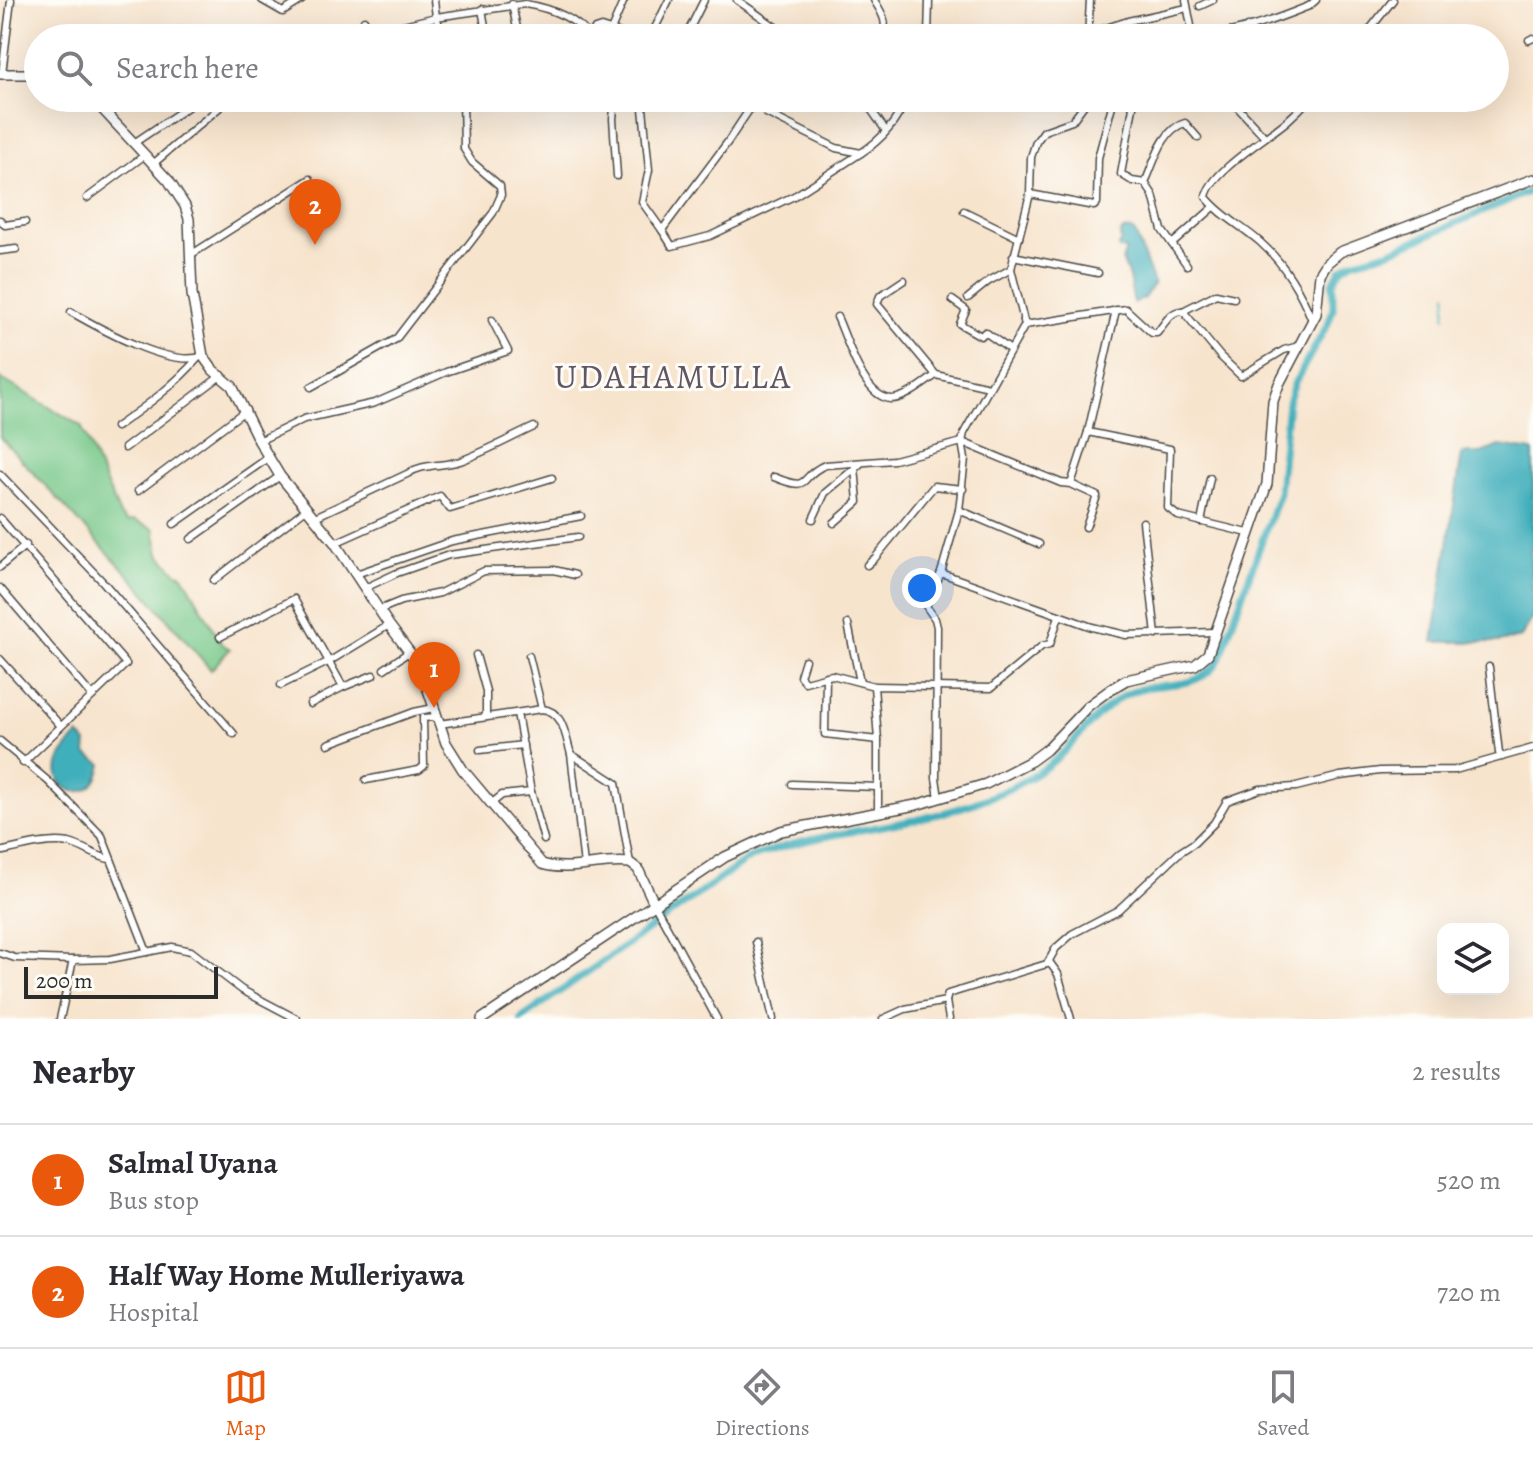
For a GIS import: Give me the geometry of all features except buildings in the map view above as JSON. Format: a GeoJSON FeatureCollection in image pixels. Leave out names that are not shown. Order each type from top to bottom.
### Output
{"type":"FeatureCollection","features":[{"type":"Feature","properties":{"kind":"main road"},"geometry":{"type":"LineString","coordinates":[[1,74],[24,74]]}},
{"type":"Feature","properties":{"kind":"main road"},"geometry":{"type":"LineString","coordinates":[[105,112],[169,181],[185,206],[189,219],[192,294],[200,357],[232,386],[280,476],[335,543],[420,666],[446,743],[463,770],[542,864],[584,866],[630,863],[638,869],[656,906]]}},
{"type":"Feature","properties":{"kind":"main road"},"geometry":{"type":"LineString","coordinates":[[482,1019],[656,906],[725,857],[781,831],[878,813],[986,784],[1046,750],[1088,706],[1126,680],[1195,665],[1208,654],[1267,484],[1273,401],[1316,314],[1320,274],[1327,263],[1340,252],[1533,179]]}},
{"type":"Feature","properties":{"kind":"street"},"geometry":{"type":"LineString","coordinates":[[1,74],[11,0]]}},
{"type":"Feature","properties":{"kind":"street"},"geometry":{"type":"LineString","coordinates":[[262,0],[283,12],[302,0]]}},
{"type":"Feature","properties":{"kind":"street"},"geometry":{"type":"LineString","coordinates":[[434,0],[439,24]]}},
{"type":"Feature","properties":{"kind":"street"},"geometry":{"type":"LineString","coordinates":[[614,24],[624,0]]}},
{"type":"Feature","properties":{"kind":"street"},"geometry":{"type":"LineString","coordinates":[[657,24],[669,0]]}},
{"type":"Feature","properties":{"kind":"street"},"geometry":{"type":"LineString","coordinates":[[692,24],[704,0]]}},
{"type":"Feature","properties":{"kind":"street"},"geometry":{"type":"LineString","coordinates":[[737,0],[771,24]]}},
{"type":"Feature","properties":{"kind":"street"},"geometry":{"type":"LineString","coordinates":[[874,0],[885,24]]}},
{"type":"Feature","properties":{"kind":"street"},"geometry":{"type":"LineString","coordinates":[[928,24],[929,0]]}},
{"type":"Feature","properties":{"kind":"street"},"geometry":{"type":"LineString","coordinates":[[1088,24],[1090,0]]}},
{"type":"Feature","properties":{"kind":"street"},"geometry":{"type":"LineString","coordinates":[[1186,0],[1190,24]]}},
{"type":"Feature","properties":{"kind":"street"},"geometry":{"type":"LineString","coordinates":[[1200,6],[1213,0]]}},
{"type":"Feature","properties":{"kind":"street"},"geometry":{"type":"LineString","coordinates":[[1256,24],[1296,11],[1316,0]]}},
{"type":"Feature","properties":{"kind":"street"},"geometry":{"type":"LineString","coordinates":[[1374,24],[1393,0]]}},
{"type":"Feature","properties":{"kind":"street"},"geometry":{"type":"LineString","coordinates":[[407,24],[512,4],[540,6],[577,24]]}},
{"type":"Feature","properties":{"kind":"street"},"geometry":{"type":"LineString","coordinates":[[512,4],[516,24]]}},
{"type":"Feature","properties":{"kind":"street"},"geometry":{"type":"LineString","coordinates":[[1120,24],[1187,8]]}},
{"type":"Feature","properties":{"kind":"street"},"geometry":{"type":"LineString","coordinates":[[482,9],[485,24]]}},
{"type":"Feature","properties":{"kind":"street"},"geometry":{"type":"LineString","coordinates":[[364,20],[366,24]]}},
{"type":"Feature","properties":{"kind":"street"},"geometry":{"type":"LineString","coordinates":[[134,143],[180,112]]}},
{"type":"Feature","properties":{"kind":"street"},"geometry":{"type":"LineString","coordinates":[[153,164],[214,112]]}},
{"type":"Feature","properties":{"kind":"street"},"geometry":{"type":"LineString","coordinates":[[311,387],[396,339],[493,213],[501,195],[500,186],[472,162],[464,149],[463,112]]}},
{"type":"Feature","properties":{"kind":"street"},"geometry":{"type":"LineString","coordinates":[[614,112],[617,176]]}},
{"type":"Feature","properties":{"kind":"street"},"geometry":{"type":"LineString","coordinates":[[643,112],[649,179],[641,196],[642,202],[672,246],[710,236],[796,195],[875,144],[900,112]]}},
{"type":"Feature","properties":{"kind":"street"},"geometry":{"type":"LineString","coordinates":[[662,230],[748,112]]}},
{"type":"Feature","properties":{"kind":"street"},"geometry":{"type":"LineString","coordinates":[[873,112],[886,131]]}},
{"type":"Feature","properties":{"kind":"street"},"geometry":{"type":"LineString","coordinates":[[939,798],[936,778],[937,627],[926,606],[941,573],[959,510],[965,459],[962,442],[1009,349],[1025,325],[1011,269],[1030,194],[1031,157],[1044,131],[1072,121],[1079,112]]}},
{"type":"Feature","properties":{"kind":"street"},"geometry":{"type":"LineString","coordinates":[[1030,194],[1094,206],[1097,203],[1098,158],[1110,112]]}},
{"type":"Feature","properties":{"kind":"street"},"geometry":{"type":"LineString","coordinates":[[1132,112],[1121,174],[1132,181],[1145,183],[1153,195],[1162,230],[1187,265]]}},
{"type":"Feature","properties":{"kind":"street"},"geometry":{"type":"LineString","coordinates":[[1242,112],[1265,137]]}},
{"type":"Feature","properties":{"kind":"street"},"geometry":{"type":"LineString","coordinates":[[1297,112],[1225,170],[1207,189],[1206,197],[1280,261],[1299,287],[1312,320]]}},
{"type":"Feature","properties":{"kind":"street"},"geometry":{"type":"LineString","coordinates":[[766,113],[836,148],[861,153]]}},
{"type":"Feature","properties":{"kind":"street"},"geometry":{"type":"LineString","coordinates":[[1145,183],[1168,133],[1180,123],[1185,123],[1198,138]]}},
{"type":"Feature","properties":{"kind":"street"},"geometry":{"type":"LineString","coordinates":[[87,198],[146,155]]}},
{"type":"Feature","properties":{"kind":"street"},"geometry":{"type":"LineString","coordinates":[[192,254],[310,179]]}},
{"type":"Feature","properties":{"kind":"street"},"geometry":{"type":"LineString","coordinates":[[1172,244],[1214,207]]}},
{"type":"Feature","properties":{"kind":"street"},"geometry":{"type":"LineString","coordinates":[[964,211],[1019,238]]}},
{"type":"Feature","properties":{"kind":"street"},"geometry":{"type":"LineString","coordinates":[[0,220],[5,225],[25,222]]}},
{"type":"Feature","properties":{"kind":"street"},"geometry":{"type":"LineString","coordinates":[[0,251],[16,249]]}},
{"type":"Feature","properties":{"kind":"street"},"geometry":{"type":"LineString","coordinates":[[1013,256],[1098,273]]}},
{"type":"Feature","properties":{"kind":"street"},"geometry":{"type":"LineString","coordinates":[[968,298],[1011,269]]}},
{"type":"Feature","properties":{"kind":"street"},"geometry":{"type":"LineString","coordinates":[[904,280],[880,296],[877,304],[936,375],[989,387]]}},
{"type":"Feature","properties":{"kind":"street"},"geometry":{"type":"LineString","coordinates":[[1025,325],[1116,310],[1130,312],[1152,333],[1157,333],[1177,311],[1216,294],[1234,298]]}},
{"type":"Feature","properties":{"kind":"street"},"geometry":{"type":"LineString","coordinates":[[952,300],[966,310],[960,324],[981,336],[985,332],[1009,349]]}},
{"type":"Feature","properties":{"kind":"street"},"geometry":{"type":"LineString","coordinates":[[1071,484],[1088,432],[1116,310]]}},
{"type":"Feature","properties":{"kind":"street"},"geometry":{"type":"LineString","coordinates":[[1183,311],[1241,376],[1284,350],[1299,346]]}},
{"type":"Feature","properties":{"kind":"street"},"geometry":{"type":"LineString","coordinates":[[71,312],[111,335],[152,351],[200,357]]}},
{"type":"Feature","properties":{"kind":"street"},"geometry":{"type":"LineString","coordinates":[[837,317],[847,337],[848,349],[878,394],[891,399],[905,395],[936,375]]}},
{"type":"Feature","properties":{"kind":"street"},"geometry":{"type":"LineString","coordinates":[[259,441],[304,419],[375,403],[446,372],[508,351],[492,320]]}},
{"type":"Feature","properties":{"kind":"street"},"geometry":{"type":"LineString","coordinates":[[116,427],[182,377],[200,357]]}},
{"type":"Feature","properties":{"kind":"street"},"geometry":{"type":"LineString","coordinates":[[125,448],[222,375]]}},
{"type":"Feature","properties":{"kind":"street"},"geometry":{"type":"LineString","coordinates":[[138,491],[246,410]]}},
{"type":"Feature","properties":{"kind":"street"},"geometry":{"type":"LineString","coordinates":[[315,517],[419,466],[437,467],[460,461],[534,427]]}},
{"type":"Feature","properties":{"kind":"street"},"geometry":{"type":"LineString","coordinates":[[1088,432],[1170,449],[1168,508],[1178,516],[1248,533]]}},
{"type":"Feature","properties":{"kind":"street"},"geometry":{"type":"LineString","coordinates":[[774,477],[793,485],[802,485],[816,469],[825,465],[857,466],[894,460],[962,442],[1097,496],[1086,527]]}},
{"type":"Feature","properties":{"kind":"street"},"geometry":{"type":"LineString","coordinates":[[174,524],[268,458]]}},
{"type":"Feature","properties":{"kind":"street"},"geometry":{"type":"LineString","coordinates":[[813,519],[825,493],[857,466]]}},
{"type":"Feature","properties":{"kind":"street"},"geometry":{"type":"LineString","coordinates":[[834,523],[858,502],[857,466]]}},
{"type":"Feature","properties":{"kind":"street"},"geometry":{"type":"LineString","coordinates":[[0,474],[104,583],[234,734]]}},
{"type":"Feature","properties":{"kind":"street"},"geometry":{"type":"LineString","coordinates":[[191,539],[280,476]]}},
{"type":"Feature","properties":{"kind":"street"},"geometry":{"type":"LineString","coordinates":[[335,543],[440,496],[450,509],[552,478]]}},
{"type":"Feature","properties":{"kind":"street"},"geometry":{"type":"LineString","coordinates":[[1201,522],[1210,478]]}},
{"type":"Feature","properties":{"kind":"street"},"geometry":{"type":"LineString","coordinates":[[867,565],[934,486],[938,484],[963,489]]}},
{"type":"Feature","properties":{"kind":"street"},"geometry":{"type":"LineString","coordinates":[[214,580],[306,509]]}},
{"type":"Feature","properties":{"kind":"street"},"geometry":{"type":"LineString","coordinates":[[959,510],[1039,544]]}},
{"type":"Feature","properties":{"kind":"street"},"geometry":{"type":"LineString","coordinates":[[356,574],[452,541],[581,516]]}},
{"type":"Feature","properties":{"kind":"street"},"geometry":{"type":"LineString","coordinates":[[0,518],[126,664],[23,763]]}},
{"type":"Feature","properties":{"kind":"street"},"geometry":{"type":"LineString","coordinates":[[1143,522],[1156,635]]}},
{"type":"Feature","properties":{"kind":"street"},"geometry":{"type":"LineString","coordinates":[[365,588],[449,555],[578,537]]}},
{"type":"Feature","properties":{"kind":"street"},"geometry":{"type":"LineString","coordinates":[[0,567],[26,545]]}},
{"type":"Feature","properties":{"kind":"street"},"geometry":{"type":"LineString","coordinates":[[379,610],[401,601],[440,593],[484,571],[554,570],[575,575]]}},
{"type":"Feature","properties":{"kind":"street"},"geometry":{"type":"LineString","coordinates":[[941,573],[1059,616],[1126,635],[1214,632]]}},
{"type":"Feature","properties":{"kind":"street"},"geometry":{"type":"LineString","coordinates":[[0,588],[92,696]]}},
{"type":"Feature","properties":{"kind":"street"},"geometry":{"type":"LineString","coordinates":[[220,637],[294,599],[343,687]]}},
{"type":"Feature","properties":{"kind":"street"},"geometry":{"type":"LineString","coordinates":[[805,660],[802,679],[805,682],[832,675],[874,686],[991,688],[1042,646],[1050,644],[1059,616]]}},
{"type":"Feature","properties":{"kind":"street"},"geometry":{"type":"LineString","coordinates":[[848,624],[860,682]]}},
{"type":"Feature","properties":{"kind":"street"},"geometry":{"type":"LineString","coordinates":[[281,685],[330,661],[389,625]]}},
{"type":"Feature","properties":{"kind":"street"},"geometry":{"type":"LineString","coordinates":[[384,669],[409,652]]}},
{"type":"Feature","properties":{"kind":"street"},"geometry":{"type":"LineString","coordinates":[[476,655],[486,691],[486,717]]}},
{"type":"Feature","properties":{"kind":"street"},"geometry":{"type":"LineString","coordinates":[[529,656],[542,709]]}},
{"type":"Feature","properties":{"kind":"street"},"geometry":{"type":"LineString","coordinates":[[0,659],[60,725]]}},
{"type":"Feature","properties":{"kind":"street"},"geometry":{"type":"LineString","coordinates":[[1489,667],[1502,757]]}},
{"type":"Feature","properties":{"kind":"street"},"geometry":{"type":"LineString","coordinates":[[310,704],[373,675]]}},
{"type":"Feature","properties":{"kind":"street"},"geometry":{"type":"LineString","coordinates":[[826,676],[825,734],[878,740]]}},
{"type":"Feature","properties":{"kind":"street"},"geometry":{"type":"LineString","coordinates":[[874,686],[878,813]]}},
{"type":"Feature","properties":{"kind":"street"},"geometry":{"type":"LineString","coordinates":[[328,744],[414,712],[436,716],[486,717],[551,710],[560,719],[571,754],[584,866]]}},
{"type":"Feature","properties":{"kind":"street"},"geometry":{"type":"LineString","coordinates":[[517,713],[531,792],[544,840]]}},
{"type":"Feature","properties":{"kind":"street"},"geometry":{"type":"LineString","coordinates":[[366,780],[419,770],[424,766],[423,718],[436,716]]}},
{"type":"Feature","properties":{"kind":"street"},"geometry":{"type":"LineString","coordinates":[[0,741],[48,781],[102,836],[147,952]]}},
{"type":"Feature","properties":{"kind":"street"},"geometry":{"type":"LineString","coordinates":[[480,750],[523,745]]}},
{"type":"Feature","properties":{"kind":"street"},"geometry":{"type":"LineString","coordinates":[[1047,964],[1056,948],[1072,934],[1118,910],[1180,852],[1194,843],[1214,823],[1227,801],[1260,789],[1296,787],[1340,776],[1380,771],[1455,770],[1533,748]]}},
{"type":"Feature","properties":{"kind":"street"},"geometry":{"type":"LineString","coordinates":[[571,754],[616,783],[630,863]]}},
{"type":"Feature","properties":{"kind":"street"},"geometry":{"type":"LineString","coordinates":[[792,784],[878,787]]}},
{"type":"Feature","properties":{"kind":"street"},"geometry":{"type":"LineString","coordinates":[[492,803],[502,795],[531,792]]}},
{"type":"Feature","properties":{"kind":"street"},"geometry":{"type":"LineString","coordinates":[[0,852],[66,842],[110,859]]}},
{"type":"Feature","properties":{"kind":"street"},"geometry":{"type":"LineString","coordinates":[[656,906],[717,1019]]}},
{"type":"Feature","properties":{"kind":"street"},"geometry":{"type":"LineString","coordinates":[[756,942],[773,1019]]}},
{"type":"Feature","properties":{"kind":"street"},"geometry":{"type":"LineString","coordinates":[[0,953],[15,958],[73,960],[110,959],[172,947],[191,951],[242,990],[297,1019]]}},
{"type":"Feature","properties":{"kind":"street"},"geometry":{"type":"LineString","coordinates":[[60,1019],[73,960]]}},
{"type":"Feature","properties":{"kind":"street"},"geometry":{"type":"LineString","coordinates":[[949,1019],[948,994],[1050,963],[1058,974],[1071,1019]]}},
{"type":"Feature","properties":{"kind":"street"},"geometry":{"type":"LineString","coordinates":[[883,1019],[905,1009],[946,1001]]}},
{"type":"Feature","properties":{"kind":"green space"},"geometry":{"type":"Polygon","coordinates":[[[0,378],[81,426],[120,515],[127,522],[134,520],[154,529],[159,554],[183,575],[222,644],[230,649],[211,670],[140,587],[0,437],[0,378]]]}},
{"type":"Feature","properties":{"kind":"water"},"geometry":{"type":"Polygon","coordinates":[[[1123,230],[1135,233],[1154,283],[1144,298],[1134,304],[1122,260],[1126,249],[1119,249],[1118,245],[1123,230]]]}},
{"type":"Feature","properties":{"kind":"water"},"geometry":{"type":"Polygon","coordinates":[[[1500,446],[1533,451],[1533,617],[1521,637],[1499,642],[1433,642],[1462,453],[1481,453],[1500,446]]]}},
{"type":"Feature","properties":{"kind":"water"},"geometry":{"type":"Polygon","coordinates":[[[78,735],[87,743],[86,754],[102,764],[98,778],[91,787],[74,791],[66,788],[57,772],[60,758],[78,735]]]}},
{"type":"Feature","properties":{"kind":"waterway"},"geometry":{"type":"LineString","coordinates":[[521,1019],[748,859],[806,841],[927,817],[993,796],[1049,765],[1098,716],[1127,694],[1139,689],[1190,681],[1212,670],[1220,658],[1279,493],[1288,402],[1295,382],[1328,324],[1333,309],[1333,283],[1340,270],[1352,262],[1391,251],[1533,190]]}},
{"type":"Feature","properties":{"kind":"waterway"},"geometry":{"type":"LineString","coordinates":[[1445,317],[1447,293]]}},
{"type":"Feature","properties":{"kind":"place","name":"Half Way Home Mulleriyawa"},"geometry":{"type":"Point","coordinates":[315,245]}},
{"type":"Feature","properties":{"kind":"place","name":"Salmal Uyana"},"geometry":{"type":"Point","coordinates":[434,708]}},
{"type":"Feature","properties":{"kind":"district","name":"UDAHAMULLA"},"geometry":{"type":"Point","coordinates":[673,376]}}]}
